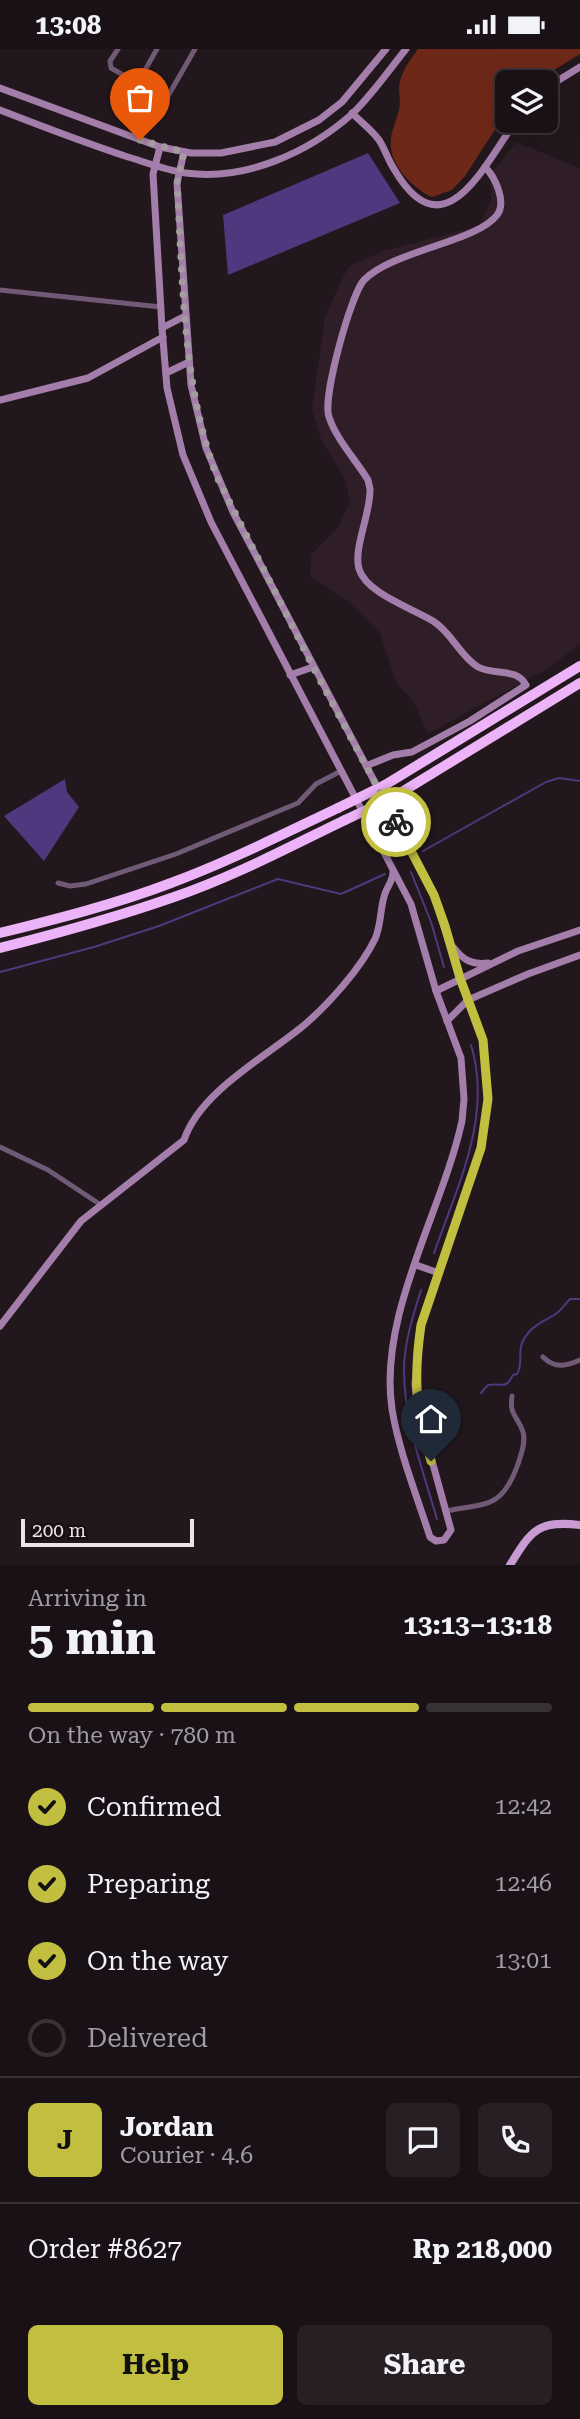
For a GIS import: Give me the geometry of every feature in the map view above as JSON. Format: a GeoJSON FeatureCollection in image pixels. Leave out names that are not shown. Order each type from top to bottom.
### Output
{"type":"FeatureCollection","features":[{"type":"Feature","properties":{"kind":"highway"},"geometry":{"type":"LineString","coordinates":[[0,933],[170,883],[258,846],[385,785],[580,666]]}},
{"type":"Feature","properties":{"kind":"highway"},"geometry":{"type":"LineString","coordinates":[[0,948],[176,897],[264,859],[392,798],[580,683]]}},
{"type":"Feature","properties":{"kind":"main road"},"geometry":{"type":"LineString","coordinates":[[510,1565],[528,1536],[537,1529],[559,1523],[580,1525]]}},
{"type":"Feature","properties":{"kind":"street"},"geometry":{"type":"LineString","coordinates":[[117,49],[110,61],[111,68],[166,98],[195,49]]}},
{"type":"Feature","properties":{"kind":"street"},"geometry":{"type":"LineString","coordinates":[[137,84],[157,49]]}},
{"type":"Feature","properties":{"kind":"street"},"geometry":{"type":"LineString","coordinates":[[0,89],[160,147],[184,152],[220,153],[275,142],[319,120],[342,102],[386,49]]}},
{"type":"Feature","properties":{"kind":"street"},"geometry":{"type":"LineString","coordinates":[[0,110],[155,166],[180,172],[220,174],[259,166],[303,148],[352,113],[407,49]]}},
{"type":"Feature","properties":{"kind":"street"},"geometry":{"type":"LineString","coordinates":[[558,81],[580,67]]}},
{"type":"Feature","properties":{"kind":"street"},"geometry":{"type":"LineString","coordinates":[[352,113],[378,139],[394,170],[414,196],[424,204],[438,206],[465,194],[508,133]]}},
{"type":"Feature","properties":{"kind":"street"},"geometry":{"type":"LineString","coordinates":[[160,147],[153,174],[162,328],[174,423],[195,486],[418,922],[436,991],[461,1058],[464,1099],[462,1121],[397,1319],[390,1384],[392,1410],[430,1537],[436,1541],[449,1536],[451,1530],[417,1406],[415,1384],[421,1325],[481,1148],[486,1125],[488,1099],[483,1040],[434,895],[313,667],[217,477],[198,417],[189,362],[177,183],[184,152]]}},
{"type":"Feature","properties":{"kind":"street"},"geometry":{"type":"LineString","coordinates":[[366,766],[393,755],[412,752],[470,721],[526,685],[522,678],[512,673],[479,667],[451,635],[436,623],[375,590],[364,578],[358,560],[370,489],[368,480],[334,428],[327,407],[330,385],[356,292],[374,272],[472,231],[496,216],[501,206],[499,195],[496,182],[485,167]]}},
{"type":"Feature","properties":{"kind":"street"},"geometry":{"type":"LineString","coordinates":[[0,290],[161,307]]}},
{"type":"Feature","properties":{"kind":"street"},"geometry":{"type":"LineString","coordinates":[[162,328],[185,316]]}},
{"type":"Feature","properties":{"kind":"street"},"geometry":{"type":"LineString","coordinates":[[0,400],[88,378],[163,337]]}},
{"type":"Feature","properties":{"kind":"street"},"geometry":{"type":"LineString","coordinates":[[166,373],[189,362]]}},
{"type":"Feature","properties":{"kind":"street"},"geometry":{"type":"LineString","coordinates":[[290,675],[313,667]]}},
{"type":"Feature","properties":{"kind":"street"},"geometry":{"type":"LineString","coordinates":[[58,883],[70,886],[86,884],[197,846],[298,803],[316,784],[341,771]]}},
{"type":"Feature","properties":{"kind":"street"},"geometry":{"type":"LineString","coordinates":[[0,1327],[81,1221],[184,1140],[189,1126],[212,1097],[305,1024],[327,1003],[374,941],[384,894],[393,880],[393,869]]}},
{"type":"Feature","properties":{"kind":"street"},"geometry":{"type":"LineString","coordinates":[[436,991],[498,961],[580,930]]}},
{"type":"Feature","properties":{"kind":"street"},"geometry":{"type":"LineString","coordinates":[[450,941],[467,961],[479,964],[498,961]]}},
{"type":"Feature","properties":{"kind":"street"},"geometry":{"type":"LineString","coordinates":[[447,1020],[468,1000],[580,955]]}},
{"type":"Feature","properties":{"kind":"street"},"geometry":{"type":"LineString","coordinates":[[0,1147],[48,1170],[102,1205]]}},
{"type":"Feature","properties":{"kind":"street"},"geometry":{"type":"LineString","coordinates":[[416,1265],[439,1273]]}},
{"type":"Feature","properties":{"kind":"street"},"geometry":{"type":"LineString","coordinates":[[543,1357],[549,1363],[563,1366],[580,1360]]}},
{"type":"Feature","properties":{"kind":"street"},"geometry":{"type":"LineString","coordinates":[[445,1511],[491,1503],[501,1498],[508,1489],[524,1443],[523,1430],[510,1408],[512,1396]]}},
{"type":"Feature","properties":{"kind":"shaded area"},"geometry":{"type":"Polygon","coordinates":[[[418,49],[580,49],[580,54],[554,70],[495,70],[495,130],[465,176],[452,190],[432,197],[418,189],[400,170],[391,148],[392,133],[400,107],[400,82],[418,49]]]}},
{"type":"Feature","properties":{"kind":"shaded area"},"geometry":{"type":"Polygon","coordinates":[[[516,142],[580,168],[580,644],[547,669],[428,734],[414,702],[397,684],[380,633],[348,601],[310,577],[311,555],[338,527],[350,501],[344,477],[321,439],[312,409],[325,317],[348,267],[383,251],[479,226],[491,199],[491,174],[516,142]]]}},
{"type":"Feature","properties":{"kind":"shaded area"},"geometry":{"type":"Polygon","coordinates":[[[368,153],[400,203],[228,275],[223,215],[368,153]]]}},
{"type":"Feature","properties":{"kind":"shaded area"},"geometry":{"type":"Polygon","coordinates":[[[65,779],[67,792],[79,807],[44,861],[4,816],[65,779]]]}},
{"type":"Feature","properties":{"kind":"waterway"},"geometry":{"type":"LineString","coordinates":[[423,851],[546,782],[559,778],[580,781]]}},
{"type":"Feature","properties":{"kind":"waterway"},"geometry":{"type":"LineString","coordinates":[[411,872],[431,922],[444,967]]}},
{"type":"Feature","properties":{"kind":"waterway"},"geometry":{"type":"LineString","coordinates":[[0,972],[94,947],[159,926],[278,879],[341,894],[385,874]]}},
{"type":"Feature","properties":{"kind":"waterway"},"geometry":{"type":"LineString","coordinates":[[434,1253],[462,1177],[475,1125],[477,1072],[471,1045]]}},
{"type":"Feature","properties":{"kind":"waterway"},"geometry":{"type":"LineString","coordinates":[[421,1290],[406,1350],[405,1389],[415,1446],[437,1519]]}},
{"type":"Feature","properties":{"kind":"waterway"},"geometry":{"type":"LineString","coordinates":[[481,1393],[488,1385],[505,1384],[517,1374],[522,1343],[532,1329],[556,1314],[570,1299],[580,1299]]}},
{"type":"Feature","properties":{"kind":"way so far"},"geometry":{"type":"LineString","coordinates":[[140,140],[184,152],[177,183],[185,316],[191,385],[206,448],[233,512],[396,822]]}},
{"type":"Feature","properties":{"kind":"route"},"geometry":{"type":"LineString","coordinates":[[396,822],[434,895],[483,1040],[488,1099],[481,1148],[421,1325],[415,1384],[417,1406],[431,1461]]}}]}
